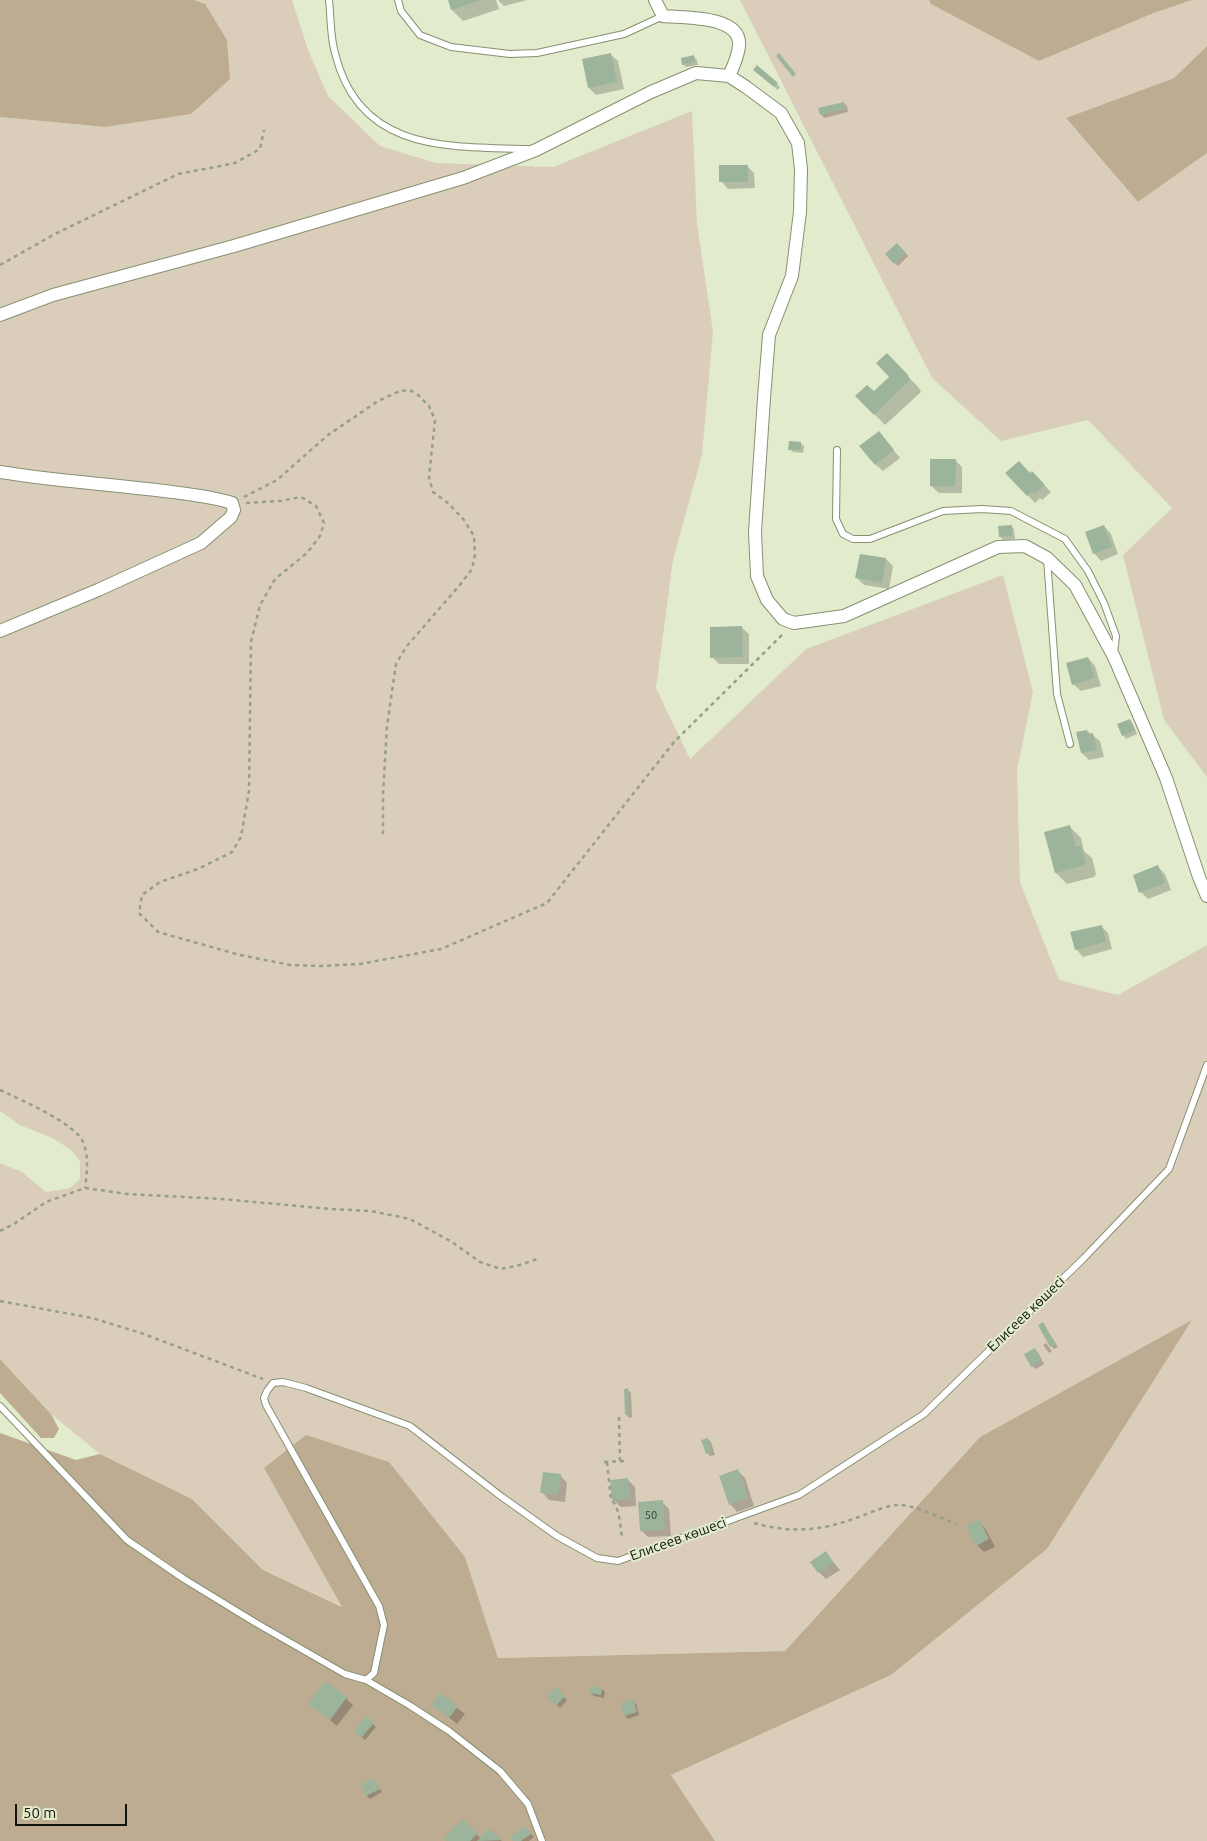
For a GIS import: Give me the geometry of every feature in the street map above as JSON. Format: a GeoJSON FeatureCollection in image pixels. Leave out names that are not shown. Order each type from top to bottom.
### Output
{"type":"FeatureCollection","features":[{"type":"Feature","properties":{"kind":"street"},"geometry":{"type":"LineString","coordinates":[[656,0],[663,16],[720,22],[730,27],[737,34],[740,44],[729,76]]}},
{"type":"Feature","properties":{"kind":"street"},"geometry":{"type":"LineString","coordinates":[[0,315],[54,295],[243,244],[454,181],[536,150],[652,92],[696,73],[729,76],[746,86],[781,113],[798,143],[801,169],[800,212],[792,276],[769,335],[755,532],[757,576],[767,600],[783,619],[794,624],[844,616],[998,547],[1025,546],[1047,558],[1074,585],[1114,657],[1166,778],[1198,877],[1207,896]]}},
{"type":"Feature","properties":{"kind":"street"},"geometry":{"type":"LineString","coordinates":[[0,472],[29,477],[214,497],[232,503],[234,510],[231,517],[201,543],[98,590],[0,631]]}},
{"type":"Feature","properties":{"kind":"lane"},"geometry":{"type":"LineString","coordinates":[[330,0],[334,51],[340,70],[356,99],[367,113],[380,124],[396,134],[430,144],[462,148],[536,150]]}},
{"type":"Feature","properties":{"kind":"lane"},"geometry":{"type":"LineString","coordinates":[[398,0],[401,11],[420,35],[451,47],[510,54],[537,53],[624,34],[663,16]]}},
{"type":"Feature","properties":{"kind":"lane"},"geometry":{"type":"LineString","coordinates":[[837,450],[836,519],[843,534],[853,539],[870,539],[943,511],[982,509],[1011,511],[1065,539],[1088,571],[1104,603],[1116,636],[1114,657]]}},
{"type":"Feature","properties":{"kind":"lane"},"geometry":{"type":"LineString","coordinates":[[1047,558],[1057,694],[1070,744]]}},
{"type":"Feature","properties":{"kind":"lane","name":"Елисеев көшесі"},"geometry":{"type":"LineString","coordinates":[[273,1384],[283,1382],[306,1388],[410,1426],[502,1497],[557,1536],[597,1558],[618,1561],[799,1495],[924,1414],[1084,1258],[1169,1168],[1207,1065]]}},
{"type":"Feature","properties":{"kind":"lane"},"geometry":{"type":"LineString","coordinates":[[273,1384],[264,1398],[266,1405],[379,1606],[384,1625],[374,1673],[366,1680]]}},
{"type":"Feature","properties":{"kind":"lane"},"geometry":{"type":"LineString","coordinates":[[0,1406],[128,1540],[184,1579],[256,1623],[345,1674],[366,1680],[409,1705],[449,1731],[500,1771],[528,1804],[542,1841]]}},
{"type":"Feature","properties":{"kind":"path"},"geometry":{"type":"LineString","coordinates":[[0,266],[54,235],[178,174],[235,163],[260,149],[264,130]]}},
{"type":"Feature","properties":{"kind":"path"},"geometry":{"type":"LineString","coordinates":[[232,503],[277,480],[328,435],[378,401],[400,390],[410,390],[429,406],[435,420],[429,477],[432,492],[448,504],[464,520],[474,536],[475,555],[472,569],[406,647],[396,664],[386,745],[383,838]]}},
{"type":"Feature","properties":{"kind":"path"},"geometry":{"type":"LineString","coordinates":[[232,503],[280,502],[300,497],[316,506],[324,523],[320,536],[307,553],[275,579],[260,605],[251,642],[249,791],[241,837],[232,852],[222,858],[198,869],[160,882],[142,895],[139,913],[158,932],[240,956],[290,965],[360,964],[441,950],[547,903],[674,742],[794,624]]}},
{"type":"Feature","properties":{"kind":"path"},"geometry":{"type":"LineString","coordinates":[[0,1090],[74,1130],[83,1140],[87,1156],[85,1188]]}},
{"type":"Feature","properties":{"kind":"path"},"geometry":{"type":"LineString","coordinates":[[0,1230],[14,1224],[46,1202],[85,1188],[127,1194],[222,1199],[371,1211],[410,1219],[452,1242],[480,1262],[501,1269],[540,1258]]}},
{"type":"Feature","properties":{"kind":"path"},"geometry":{"type":"LineString","coordinates":[[0,1301],[92,1318],[141,1333],[273,1384]]}},
{"type":"Feature","properties":{"kind":"path"},"geometry":{"type":"LineString","coordinates":[[620,1417],[620,1461]]}},
{"type":"Feature","properties":{"kind":"path"},"geometry":{"type":"LineString","coordinates":[[622,1537],[618,1512],[615,1503],[610,1500],[606,1462],[624,1461]]}},
{"type":"Feature","properties":{"kind":"path"},"geometry":{"type":"LineString","coordinates":[[736,1518],[765,1527],[804,1531],[836,1525],[898,1505],[921,1510],[956,1524]]}},
{"type":"Feature","properties":{"kind":"shaded area"},"geometry":{"type":"Polygon","coordinates":[[[0,0],[194,0],[205,4],[227,40],[230,79],[191,114],[105,127],[0,117],[0,0]]]}},
{"type":"Feature","properties":{"kind":"shaded area"},"geometry":{"type":"Polygon","coordinates":[[[194,0],[292,0],[308,50],[328,96],[380,146],[436,163],[553,167],[692,111],[697,223],[713,332],[702,455],[673,560],[656,688],[690,759],[806,649],[1003,575],[1033,692],[1017,770],[1020,882],[1059,980],[1118,995],[1207,945],[1207,1841],[715,1841],[671,1775],[891,1675],[1047,1549],[1191,1321],[980,1437],[785,1651],[498,1658],[465,1557],[264,1468],[343,1607],[263,1570],[192,1499],[100,1454],[51,1414],[0,1359],[0,1163],[22,1172],[46,1192],[70,1188],[80,1179],[80,1161],[70,1149],[52,1138],[20,1125],[0,1111],[0,117],[105,127],[205,4],[194,0]]]}},
{"type":"Feature","properties":{"kind":"shaded area"},"geometry":{"type":"Polygon","coordinates":[[[740,0],[929,0],[932,4],[1039,61],[1154,13],[1192,0],[1207,0],[1207,46],[1174,78],[1066,118],[1138,202],[1207,153],[1207,777],[1164,720],[1123,555],[1172,508],[1088,420],[1001,441],[932,378],[740,0]]]}},
{"type":"Feature","properties":{"kind":"shaded area"},"geometry":{"type":"Polygon","coordinates":[[[929,0],[1192,0],[1154,13],[1039,61],[931,4],[929,0]]]}},
{"type":"Feature","properties":{"kind":"shaded area"},"geometry":{"type":"Polygon","coordinates":[[[1207,46],[1207,153],[1138,202],[1066,118],[1174,78],[1207,46]]]}},
{"type":"Feature","properties":{"kind":"shaded area"},"geometry":{"type":"Polygon","coordinates":[[[1192,1320],[1047,1549],[891,1675],[671,1775],[715,1841],[0,1841],[0,1433],[76,1460],[100,1454],[192,1499],[263,1570],[342,1607],[264,1468],[306,1435],[389,1462],[465,1557],[498,1658],[785,1651],[980,1437],[1192,1320]]]}},
{"type":"Feature","properties":{"kind":"shaded area"},"geometry":{"type":"Polygon","coordinates":[[[0,1359],[51,1414],[59,1429],[54,1438],[41,1438],[0,1393],[0,1359]]]}},
{"type":"Feature","properties":{"kind":"building"},"geometry":{"type":"Polygon","coordinates":[[[448,0],[482,0],[451,10],[448,0]]]}},
{"type":"Feature","properties":{"kind":"building"},"geometry":{"type":"Polygon","coordinates":[[[611,53],[617,82],[588,88],[582,59],[611,53]]]}},
{"type":"Feature","properties":{"kind":"building"},"geometry":{"type":"Polygon","coordinates":[[[779,53],[796,74],[793,77],[776,56],[779,53]]]}},
{"type":"Feature","properties":{"kind":"building"},"geometry":{"type":"Polygon","coordinates":[[[694,55],[695,62],[682,65],[681,58],[694,55]]]}},
{"type":"Feature","properties":{"kind":"building"},"geometry":{"type":"Polygon","coordinates":[[[757,65],[778,83],[774,87],[753,70],[757,65]]]}},
{"type":"Feature","properties":{"kind":"building"},"geometry":{"type":"Polygon","coordinates":[[[844,102],[846,109],[820,115],[818,108],[844,102]]]}},
{"type":"Feature","properties":{"kind":"building"},"geometry":{"type":"Polygon","coordinates":[[[719,165],[748,165],[748,182],[719,182],[719,165]]]}},
{"type":"Feature","properties":{"kind":"building"},"geometry":{"type":"Polygon","coordinates":[[[897,243],[906,253],[894,264],[885,254],[897,243]]]}},
{"type":"Feature","properties":{"kind":"building"},"geometry":{"type":"Polygon","coordinates":[[[887,353],[908,375],[910,380],[874,415],[855,396],[867,385],[874,391],[889,377],[876,363],[887,353]]]}},
{"type":"Feature","properties":{"kind":"building"},"geometry":{"type":"Polygon","coordinates":[[[879,431],[894,450],[875,465],[859,446],[879,431]]]}},
{"type":"Feature","properties":{"kind":"building"},"geometry":{"type":"Polygon","coordinates":[[[789,441],[801,442],[801,450],[788,450],[789,441]]]}},
{"type":"Feature","properties":{"kind":"building"},"geometry":{"type":"Polygon","coordinates":[[[930,459],[956,459],[955,487],[930,486],[930,459]]]}},
{"type":"Feature","properties":{"kind":"building"},"geometry":{"type":"Polygon","coordinates":[[[1019,461],[1045,485],[1034,494],[1032,491],[1027,496],[1005,473],[1019,461]]]}},
{"type":"Feature","properties":{"kind":"building"},"geometry":{"type":"Polygon","coordinates":[[[1012,525],[1012,536],[999,537],[998,526],[1012,525]]]}},
{"type":"Feature","properties":{"kind":"building"},"geometry":{"type":"Polygon","coordinates":[[[1104,525],[1112,547],[1093,554],[1085,532],[1104,525]]]}},
{"type":"Feature","properties":{"kind":"building"},"geometry":{"type":"Polygon","coordinates":[[[860,554],[886,558],[882,583],[855,578],[860,554]]]}},
{"type":"Feature","properties":{"kind":"building"},"geometry":{"type":"Polygon","coordinates":[[[742,626],[743,657],[710,658],[710,627],[742,626]]]}},
{"type":"Feature","properties":{"kind":"building"},"geometry":{"type":"Polygon","coordinates":[[[1088,657],[1095,678],[1072,685],[1066,663],[1088,657]]]}},
{"type":"Feature","properties":{"kind":"building"},"geometry":{"type":"Polygon","coordinates":[[[1130,719],[1135,731],[1122,736],[1117,724],[1130,719]]]}},
{"type":"Feature","properties":{"kind":"building"},"geometry":{"type":"Polygon","coordinates":[[[1087,730],[1088,734],[1093,733],[1097,750],[1081,753],[1076,732],[1087,730]]]}},
{"type":"Feature","properties":{"kind":"building"},"geometry":{"type":"Polygon","coordinates":[[[1070,825],[1076,847],[1081,846],[1086,863],[1082,866],[1055,873],[1044,832],[1070,825]]]}},
{"type":"Feature","properties":{"kind":"building"},"geometry":{"type":"Polygon","coordinates":[[[1158,865],[1165,883],[1139,893],[1133,875],[1158,865]]]}},
{"type":"Feature","properties":{"kind":"building"},"geometry":{"type":"Polygon","coordinates":[[[1102,925],[1106,942],[1075,950],[1070,932],[1102,925]]]}},
{"type":"Feature","properties":{"kind":"building"},"geometry":{"type":"Polygon","coordinates":[[[1043,1322],[1055,1344],[1050,1347],[1038,1325],[1043,1322]]]}},
{"type":"Feature","properties":{"kind":"building"},"geometry":{"type":"Polygon","coordinates":[[[1035,1348],[1042,1360],[1031,1367],[1024,1354],[1035,1348]]]}},
{"type":"Feature","properties":{"kind":"building"},"geometry":{"type":"Polygon","coordinates":[[[628,1388],[629,1415],[625,1415],[624,1389],[628,1388]]]}},
{"type":"Feature","properties":{"kind":"building"},"geometry":{"type":"Polygon","coordinates":[[[708,1438],[712,1452],[706,1454],[701,1440],[708,1438]]]}},
{"type":"Feature","properties":{"kind":"building"},"geometry":{"type":"Polygon","coordinates":[[[738,1469],[748,1498],[729,1505],[719,1476],[738,1469]]]}},
{"type":"Feature","properties":{"kind":"building"},"geometry":{"type":"Polygon","coordinates":[[[543,1472],[561,1474],[558,1495],[540,1493],[543,1472]]]}},
{"type":"Feature","properties":{"kind":"building"},"geometry":{"type":"Polygon","coordinates":[[[628,1478],[630,1499],[612,1500],[610,1480],[628,1478]]]}},
{"type":"Feature","properties":{"kind":"building"},"geometry":{"type":"Polygon","coordinates":[[[663,1500],[665,1529],[640,1531],[638,1502],[663,1500]]]}},
{"type":"Feature","properties":{"kind":"building"},"geometry":{"type":"Polygon","coordinates":[[[979,1519],[989,1539],[976,1546],[966,1526],[979,1519]]]}},
{"type":"Feature","properties":{"kind":"building"},"geometry":{"type":"Polygon","coordinates":[[[826,1551],[834,1563],[818,1573],[810,1562],[826,1551]]]}},
{"type":"Feature","properties":{"kind":"building"},"geometry":{"type":"Polygon","coordinates":[[[325,1681],[347,1697],[330,1720],[308,1704],[325,1681]]]}},
{"type":"Feature","properties":{"kind":"building"},"geometry":{"type":"Polygon","coordinates":[[[590,1686],[602,1688],[601,1695],[590,1693],[590,1686]]]}},
{"type":"Feature","properties":{"kind":"building"},"geometry":{"type":"Polygon","coordinates":[[[556,1687],[565,1696],[556,1706],[547,1697],[556,1687]]]}},
{"type":"Feature","properties":{"kind":"building"},"geometry":{"type":"Polygon","coordinates":[[[440,1693],[458,1706],[449,1718],[431,1705],[440,1693]]]}},
{"type":"Feature","properties":{"kind":"building"},"geometry":{"type":"Polygon","coordinates":[[[633,1699],[637,1712],[624,1716],[620,1703],[633,1699]]]}},
{"type":"Feature","properties":{"kind":"building"},"geometry":{"type":"Polygon","coordinates":[[[367,1716],[374,1723],[361,1738],[353,1731],[367,1716]]]}},
{"type":"Feature","properties":{"kind":"building"},"geometry":{"type":"Polygon","coordinates":[[[373,1778],[380,1789],[366,1796],[360,1785],[373,1778]]]}},
{"type":"Feature","properties":{"kind":"building"},"geometry":{"type":"Polygon","coordinates":[[[463,1819],[478,1833],[470,1841],[447,1841],[444,1838],[463,1819]]]}},
{"type":"Feature","properties":{"kind":"building"},"geometry":{"type":"Polygon","coordinates":[[[526,1826],[531,1834],[521,1841],[513,1841],[510,1837],[526,1826]]]}},
{"type":"Feature","properties":{"kind":"building"},"geometry":{"type":"Polygon","coordinates":[[[489,1828],[502,1840],[477,1841],[489,1828]]]}}]}
